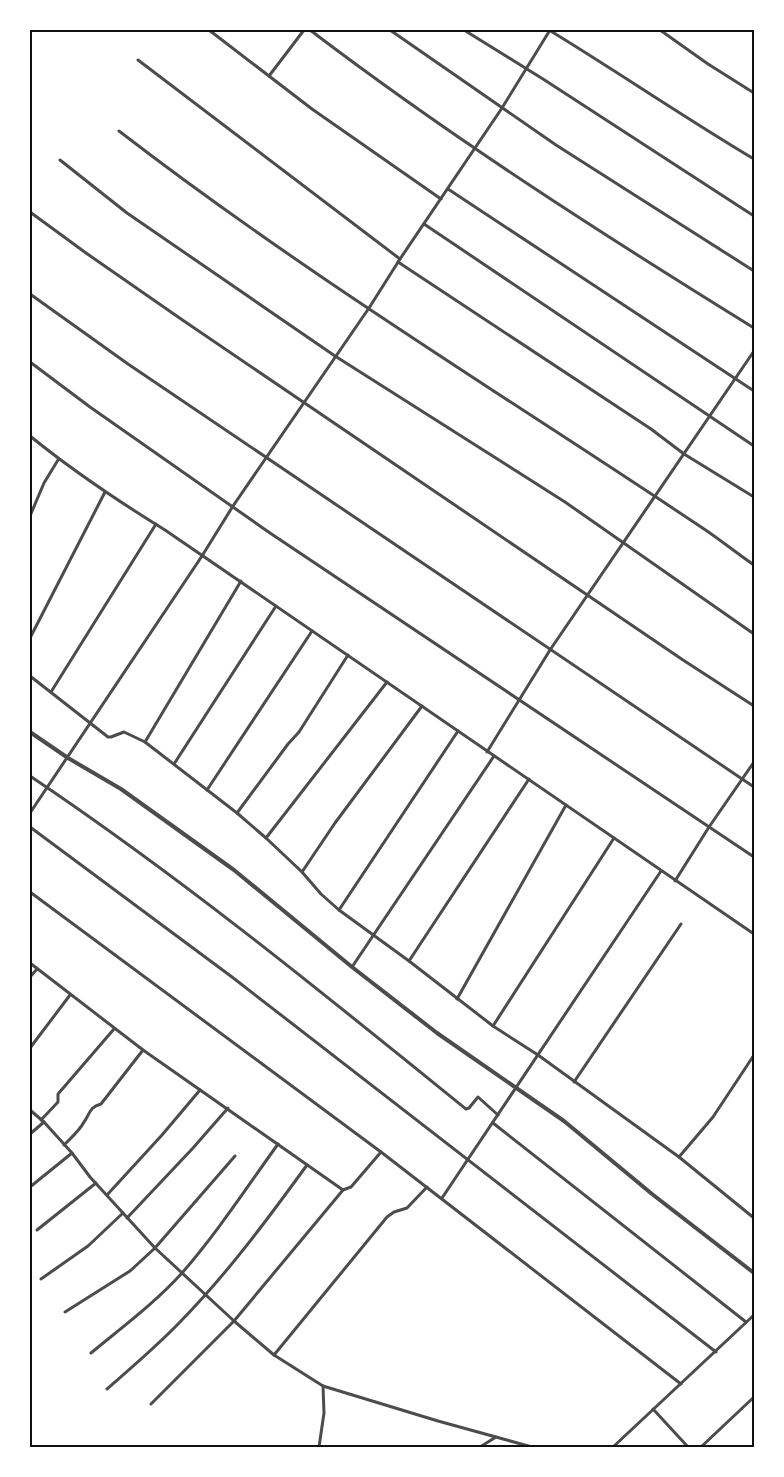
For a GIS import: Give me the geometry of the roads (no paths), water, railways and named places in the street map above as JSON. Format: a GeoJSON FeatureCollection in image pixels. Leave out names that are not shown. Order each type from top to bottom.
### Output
{"type":"FeatureCollection","features":[{"type":"Feature","properties":{"kind":"street"},"geometry":{"type":"LineString","coordinates":[[208,30],[312,109],[441,199]]}},
{"type":"Feature","properties":{"kind":"street"},"geometry":{"type":"LineString","coordinates":[[269,76],[304,30]]}},
{"type":"Feature","properties":{"kind":"street"},"geometry":{"type":"LineString","coordinates":[[310,30],[475,148],[616,242],[754,328]]}},
{"type":"Feature","properties":{"kind":"street"},"geometry":{"type":"LineString","coordinates":[[390,30],[562,149],[754,271]]}},
{"type":"Feature","properties":{"kind":"street"},"geometry":{"type":"LineString","coordinates":[[464,30],[754,216]]}},
{"type":"Feature","properties":{"kind":"street"},"geometry":{"type":"LineString","coordinates":[[30,813],[202,556],[233,506],[305,403],[502,108],[550,30],[630,80],[712,135],[754,159]]}},
{"type":"Feature","properties":{"kind":"street"},"geometry":{"type":"LineString","coordinates":[[660,30],[708,64],[754,93]]}},
{"type":"Feature","properties":{"kind":"street"},"geometry":{"type":"LineString","coordinates":[[138,60],[399,261],[651,429],[684,454],[754,498]]}},
{"type":"Feature","properties":{"kind":"street"},"geometry":{"type":"LineString","coordinates":[[119,132],[185,182],[369,308],[708,532],[754,565]]}},
{"type":"Feature","properties":{"kind":"street"},"geometry":{"type":"LineString","coordinates":[[60,160],[127,213],[335,356],[565,502],[754,634]]}},
{"type":"Feature","properties":{"kind":"street"},"geometry":{"type":"LineString","coordinates":[[448,189],[754,390]]}},
{"type":"Feature","properties":{"kind":"street"},"geometry":{"type":"LineString","coordinates":[[30,212],[93,258],[305,403],[588,596],[754,706]]}},
{"type":"Feature","properties":{"kind":"street"},"geometry":{"type":"LineString","coordinates":[[424,224],[754,446]]}},
{"type":"Feature","properties":{"kind":"street"},"geometry":{"type":"LineString","coordinates":[[30,294],[128,364],[754,786]]}},
{"type":"Feature","properties":{"kind":"street"},"geometry":{"type":"LineString","coordinates":[[487,752],[550,650],[754,351]]}},
{"type":"Feature","properties":{"kind":"street"},"geometry":{"type":"LineString","coordinates":[[30,362],[90,407],[233,506],[754,857]]}},
{"type":"Feature","properties":{"kind":"street"},"geometry":{"type":"LineString","coordinates":[[30,436],[58,460],[156,524],[754,934]]}},
{"type":"Feature","properties":{"kind":"street"},"geometry":{"type":"LineString","coordinates":[[30,516],[44,483],[58,460]]}},
{"type":"Feature","properties":{"kind":"street"},"geometry":{"type":"LineString","coordinates":[[30,638],[105,492]]}},
{"type":"Feature","properties":{"kind":"street"},"geometry":{"type":"LineString","coordinates":[[51,692],[156,524]]}},
{"type":"Feature","properties":{"kind":"street"},"geometry":{"type":"LineString","coordinates":[[145,742],[241,582]]}},
{"type":"Feature","properties":{"kind":"street"},"geometry":{"type":"LineString","coordinates":[[174,764],[276,606]]}},
{"type":"Feature","properties":{"kind":"street"},"geometry":{"type":"LineString","coordinates":[[207,790],[312,631]]}},
{"type":"Feature","properties":{"kind":"street"},"geometry":{"type":"LineString","coordinates":[[237,813],[299,732],[348,655]]}},
{"type":"Feature","properties":{"kind":"street"},"geometry":{"type":"LineString","coordinates":[[30,676],[108,737],[124,732],[145,742],[237,813],[266,838],[339,910],[493,1026],[538,1055],[679,1157],[754,1218]]}},
{"type":"Feature","properties":{"kind":"street"},"geometry":{"type":"LineString","coordinates":[[266,838],[387,682]]}},
{"type":"Feature","properties":{"kind":"street"},"geometry":{"type":"LineString","coordinates":[[302,872],[422,706]]}},
{"type":"Feature","properties":{"kind":"street"},"geometry":{"type":"LineString","coordinates":[[339,910],[458,731]]}},
{"type":"Feature","properties":{"kind":"street"},"geometry":{"type":"LineString","coordinates":[[30,732],[68,758],[121,789],[234,870],[352,967],[437,1033],[564,1121],[652,1194],[754,1273]]}},
{"type":"Feature","properties":{"kind":"street"},"geometry":{"type":"LineString","coordinates":[[352,967],[494,756]]}},
{"type":"Feature","properties":{"kind":"street"},"geometry":{"type":"LineString","coordinates":[[675,881],[709,827],[754,762]]}},
{"type":"Feature","properties":{"kind":"street"},"geometry":{"type":"LineString","coordinates":[[30,776],[144,857],[294,970],[466,1109],[478,1097],[498,1115]]}},
{"type":"Feature","properties":{"kind":"street"},"geometry":{"type":"LineString","coordinates":[[409,961],[529,779]]}},
{"type":"Feature","properties":{"kind":"street"},"geometry":{"type":"LineString","coordinates":[[457,999],[566,805]]}},
{"type":"Feature","properties":{"kind":"street"},"geometry":{"type":"LineString","coordinates":[[30,827],[194,949],[716,1352]]}},
{"type":"Feature","properties":{"kind":"street"},"geometry":{"type":"LineString","coordinates":[[493,1026],[614,838]]}},
{"type":"Feature","properties":{"kind":"street"},"geometry":{"type":"LineString","coordinates":[[442,1198],[661,871]]}},
{"type":"Feature","properties":{"kind":"street"},"geometry":{"type":"LineString","coordinates":[[30,892],[382,1152],[681,1384]]}},
{"type":"Feature","properties":{"kind":"street"},"geometry":{"type":"LineString","coordinates":[[574,1082],[681,924]]}},
{"type":"Feature","properties":{"kind":"street"},"geometry":{"type":"LineString","coordinates":[[30,963],[143,1050],[344,1190]]}},
{"type":"Feature","properties":{"kind":"street"},"geometry":{"type":"LineString","coordinates":[[30,977],[37,969]]}},
{"type":"Feature","properties":{"kind":"street"},"geometry":{"type":"LineString","coordinates":[[30,1048],[70,995]]}},
{"type":"Feature","properties":{"kind":"street"},"geometry":{"type":"LineString","coordinates":[[30,1134],[58,1102],[57,1095],[60,1091],[114,1028]]}},
{"type":"Feature","properties":{"kind":"street"},"geometry":{"type":"LineString","coordinates":[[64,1145],[85,1122],[88,1113],[93,1107],[100,1104],[143,1050]]}},
{"type":"Feature","properties":{"kind":"street"},"geometry":{"type":"LineString","coordinates":[[679,1157],[713,1117],[754,1055]]}},
{"type":"Feature","properties":{"kind":"street"},"geometry":{"type":"LineString","coordinates":[[107,1194],[162,1136],[200,1090]]}},
{"type":"Feature","properties":{"kind":"street"},"geometry":{"type":"LineString","coordinates":[[127,1218],[228,1108]]}},
{"type":"Feature","properties":{"kind":"street"},"geometry":{"type":"LineString","coordinates":[[30,1110],[64,1145],[96,1184],[155,1248],[274,1355],[323,1386],[532,1447]]}},
{"type":"Feature","properties":{"kind":"street"},"geometry":{"type":"LineString","coordinates":[[493,1123],[746,1322]]}},
{"type":"Feature","properties":{"kind":"street"},"geometry":{"type":"LineString","coordinates":[[91,1353],[150,1304],[182,1273],[225,1218],[278,1144]]}},
{"type":"Feature","properties":{"kind":"street"},"geometry":{"type":"LineString","coordinates":[[151,1404],[234,1321],[344,1190],[351,1186],[382,1152]]}},
{"type":"Feature","properties":{"kind":"street"},"geometry":{"type":"LineString","coordinates":[[30,1187],[72,1154]]}},
{"type":"Feature","properties":{"kind":"street"},"geometry":{"type":"LineString","coordinates":[[65,1312],[130,1272],[155,1248],[235,1156]]}},
{"type":"Feature","properties":{"kind":"street"},"geometry":{"type":"LineString","coordinates":[[107,1389],[163,1340],[206,1294],[307,1165]]}},
{"type":"Feature","properties":{"kind":"street"},"geometry":{"type":"LineString","coordinates":[[37,1230],[96,1184]]}},
{"type":"Feature","properties":{"kind":"street"},"geometry":{"type":"LineString","coordinates":[[274,1355],[387,1217],[394,1212],[407,1208],[427,1187]]}},
{"type":"Feature","properties":{"kind":"street"},"geometry":{"type":"LineString","coordinates":[[41,1279],[88,1246],[123,1213]]}},
{"type":"Feature","properties":{"kind":"street"},"geometry":{"type":"LineString","coordinates":[[613,1447],[754,1315]]}},
{"type":"Feature","properties":{"kind":"street"},"geometry":{"type":"LineString","coordinates":[[318,1447],[324,1413],[323,1386]]}},
{"type":"Feature","properties":{"kind":"street"},"geometry":{"type":"LineString","coordinates":[[701,1447],[754,1397]]}},
{"type":"Feature","properties":{"kind":"street"},"geometry":{"type":"LineString","coordinates":[[653,1409],[688,1447]]}},
{"type":"Feature","properties":{"kind":"street"},"geometry":{"type":"LineString","coordinates":[[480,1447],[496,1436]]}}]}
